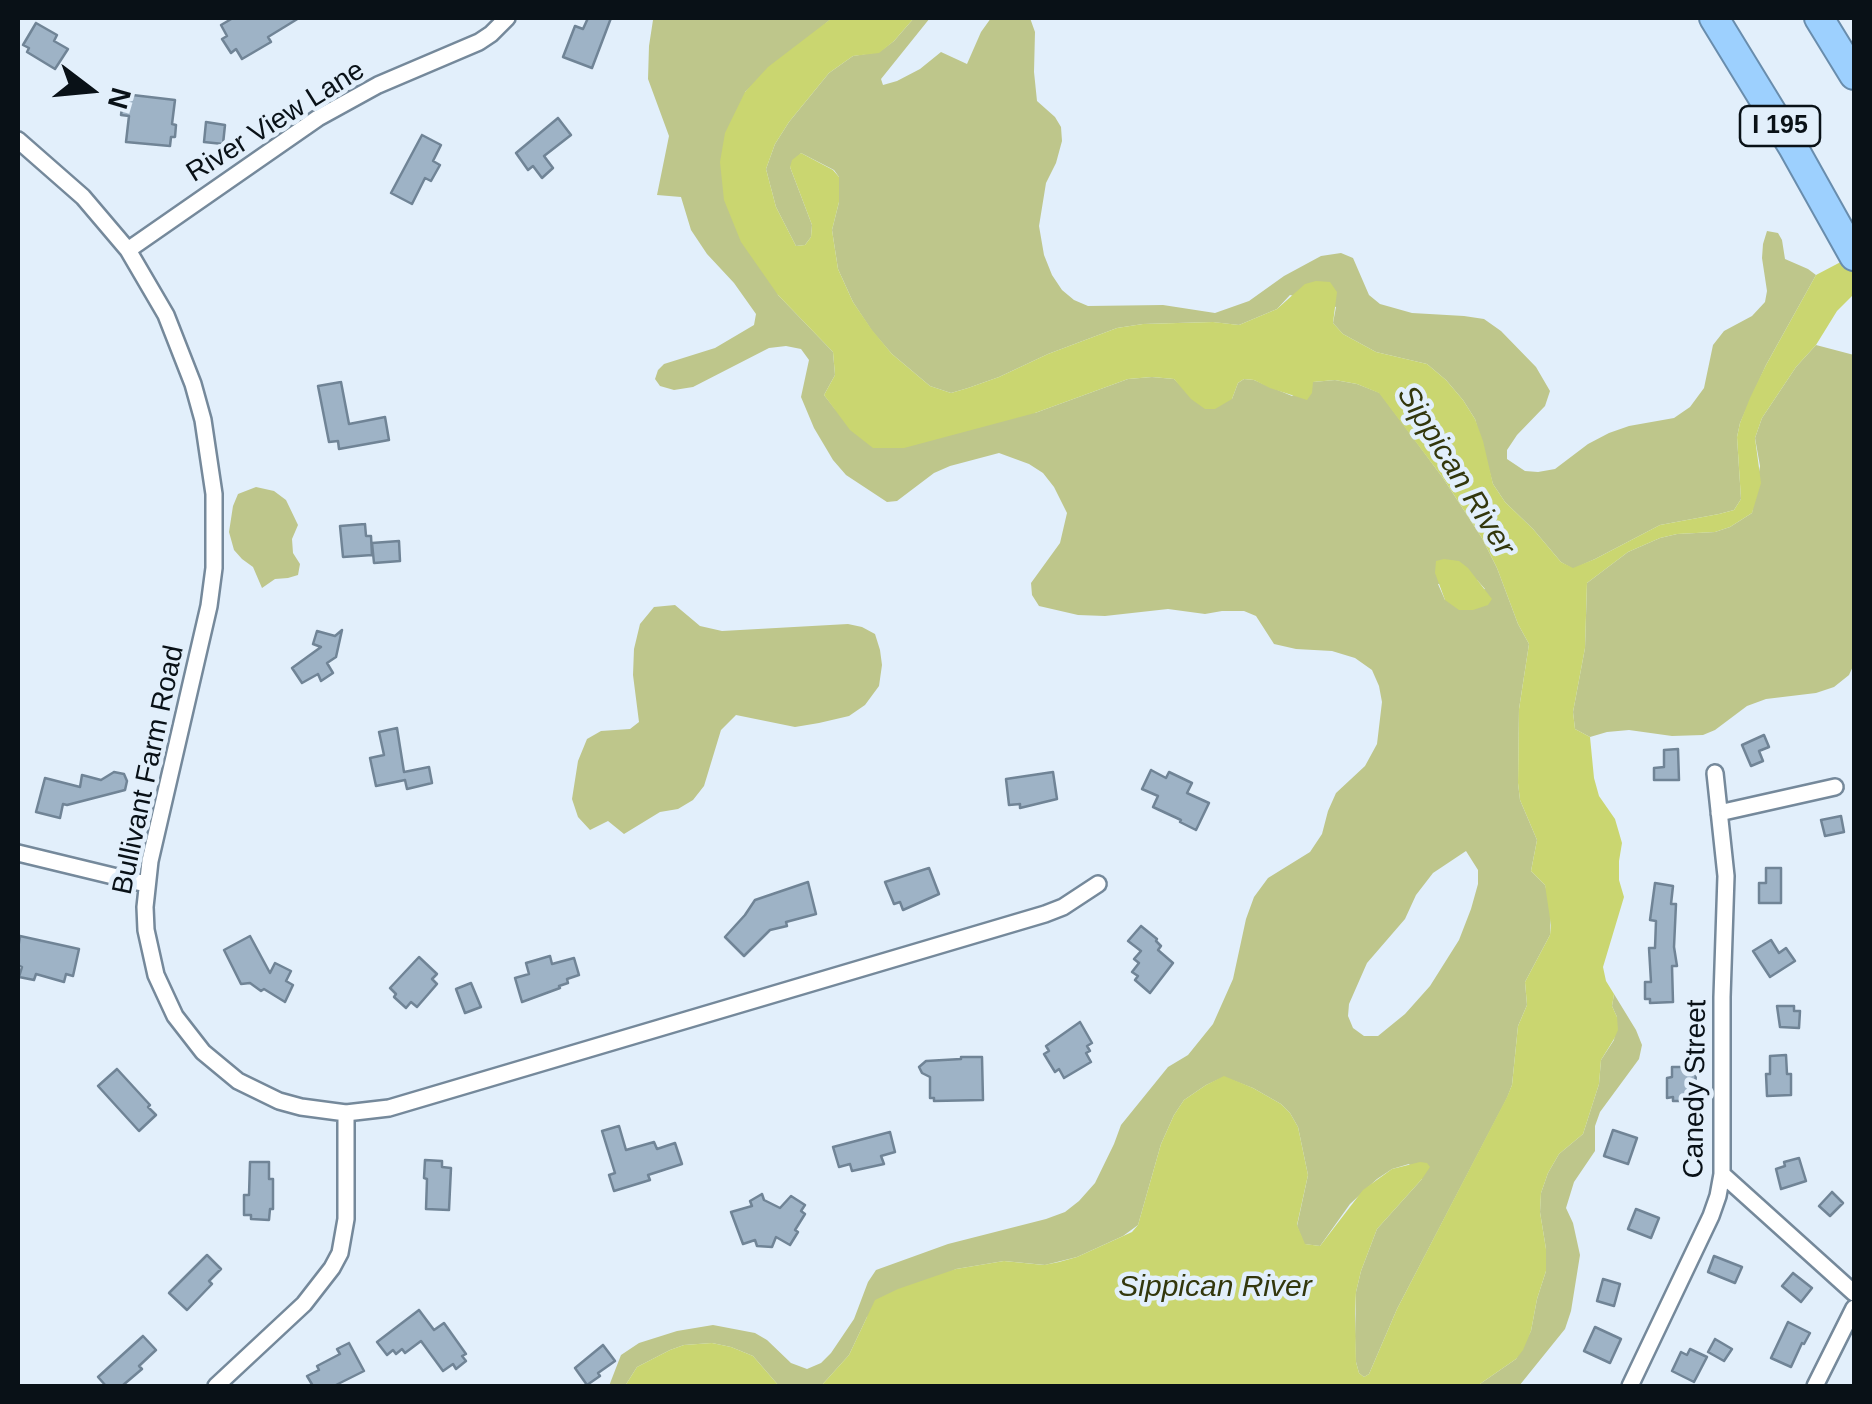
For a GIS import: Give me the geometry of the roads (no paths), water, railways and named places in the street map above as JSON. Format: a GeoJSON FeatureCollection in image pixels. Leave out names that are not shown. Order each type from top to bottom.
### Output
{"type":"FeatureCollection","features":[{"type":"Feature","properties":{"kind":"highway","name":"I 195"},"geometry":{"type":"LineString","coordinates":[[1714,18],[1848,246]]}},
{"type":"Feature","properties":{"kind":"highway"},"geometry":{"type":"LineString","coordinates":[[1819,18],[1854,75]]}},
{"type":"Feature","properties":{"kind":"street","name":"River View Lane"},"geometry":{"type":"LineString","coordinates":[[128,250],[318,118],[378,85],[479,42],[507,18]]}},
{"type":"Feature","properties":{"kind":"street","name":"Bullivant Farm Road"},"geometry":{"type":"LineString","coordinates":[[18,140],[82,197],[128,250],[166,314],[193,384],[210,456],[215,512],[209,606],[146,884],[146,930],[156,974],[175,1016],[203,1052],[238,1080],[301,1107],[368,1112],[409,1103],[1018,922],[1064,907],[1098,884]]}},
{"type":"Feature","properties":{"kind":"street","name":"Canedy Street"},"geometry":{"type":"LineString","coordinates":[[1630,1386],[1711,1216],[1722,1174],[1726,876],[1716,773]]}},
{"type":"Feature","properties":{"kind":"street"},"geometry":{"type":"LineString","coordinates":[[1719,813],[1835,787]]}},
{"type":"Feature","properties":{"kind":"street"},"geometry":{"type":"LineString","coordinates":[[18,853],[146,884]]}},
{"type":"Feature","properties":{"kind":"street"},"geometry":{"type":"LineString","coordinates":[[216,1386],[304,1304],[340,1252],[346,1219],[346,1112]]}},
{"type":"Feature","properties":{"kind":"street"},"geometry":{"type":"LineString","coordinates":[[1722,1174],[1854,1293]]}},
{"type":"Feature","properties":{"kind":"street"},"geometry":{"type":"LineString","coordinates":[[1815,1386],[1854,1308]]}},
{"type":"Feature","properties":{"kind":"water","name":"Sippican River"},"geometry":{"type":"Polygon","coordinates":[[[832,18],[914,18],[879,53],[853,56],[829,73],[789,122],[766,169],[776,207],[796,246],[805,245],[811,237],[812,225],[790,167],[792,160],[801,153],[833,170],[839,177],[839,202],[832,230],[838,269],[872,330],[892,354],[930,386],[951,393],[968,388],[1117,328],[1213,322],[1239,325],[1277,309],[1305,284],[1330,282],[1337,292],[1333,323],[1343,334],[1376,352],[1427,364],[1463,400],[1483,441],[1493,484],[1561,562],[1573,568],[1660,525],[1734,510],[1741,499],[1737,437],[1750,398],[1816,275],[1854,255],[1854,294],[1837,311],[1762,418],[1755,438],[1761,483],[1752,513],[1715,532],[1660,538],[1628,552],[1587,583],[1585,648],[1573,712],[1575,729],[1590,737],[1599,796],[1615,819],[1622,843],[1619,880],[1624,897],[1603,967],[1614,994],[1612,1006],[1618,1030],[1601,1060],[1599,1084],[1583,1134],[1559,1154],[1541,1193],[1546,1271],[1531,1331],[1516,1359],[1477,1386],[821,1386],[849,1355],[875,1300],[956,1269],[1004,1261],[1044,1265],[1059,1262],[1132,1232],[1138,1225],[1161,1144],[1174,1115],[1184,1100],[1224,1076],[1281,1104],[1298,1127],[1308,1175],[1297,1225],[1305,1244],[1320,1246],[1363,1190],[1392,1169],[1420,1162],[1430,1167],[1377,1229],[1361,1271],[1356,1292],[1356,1362],[1359,1373],[1364,1377],[1369,1374],[1397,1309],[1512,1085],[1518,1026],[1527,1005],[1525,982],[1550,935],[1551,925],[1545,885],[1531,871],[1537,840],[1520,800],[1518,783],[1519,709],[1529,644],[1482,538],[1379,393],[1335,380],[1313,382],[1307,400],[1244,379],[1238,383],[1232,399],[1215,409],[1205,409],[1174,379],[1152,377],[1128,379],[1035,413],[904,448],[873,448],[850,430],[824,395],[835,375],[833,352],[778,295],[741,242],[724,200],[720,162],[725,133],[745,92],[768,67],[832,18]]]}},
{"type":"Feature","properties":{"kind":"water"},"geometry":{"type":"Polygon","coordinates":[[[1436,561],[1459,561],[1468,568],[1492,599],[1488,605],[1459,610],[1445,600],[1435,573],[1436,561]]]}},
{"type":"Feature","properties":{"kind":"water"},"geometry":{"type":"Polygon","coordinates":[[[712,1343],[753,1356],[779,1386],[625,1386],[637,1367],[670,1350],[712,1343]]]}}]}
